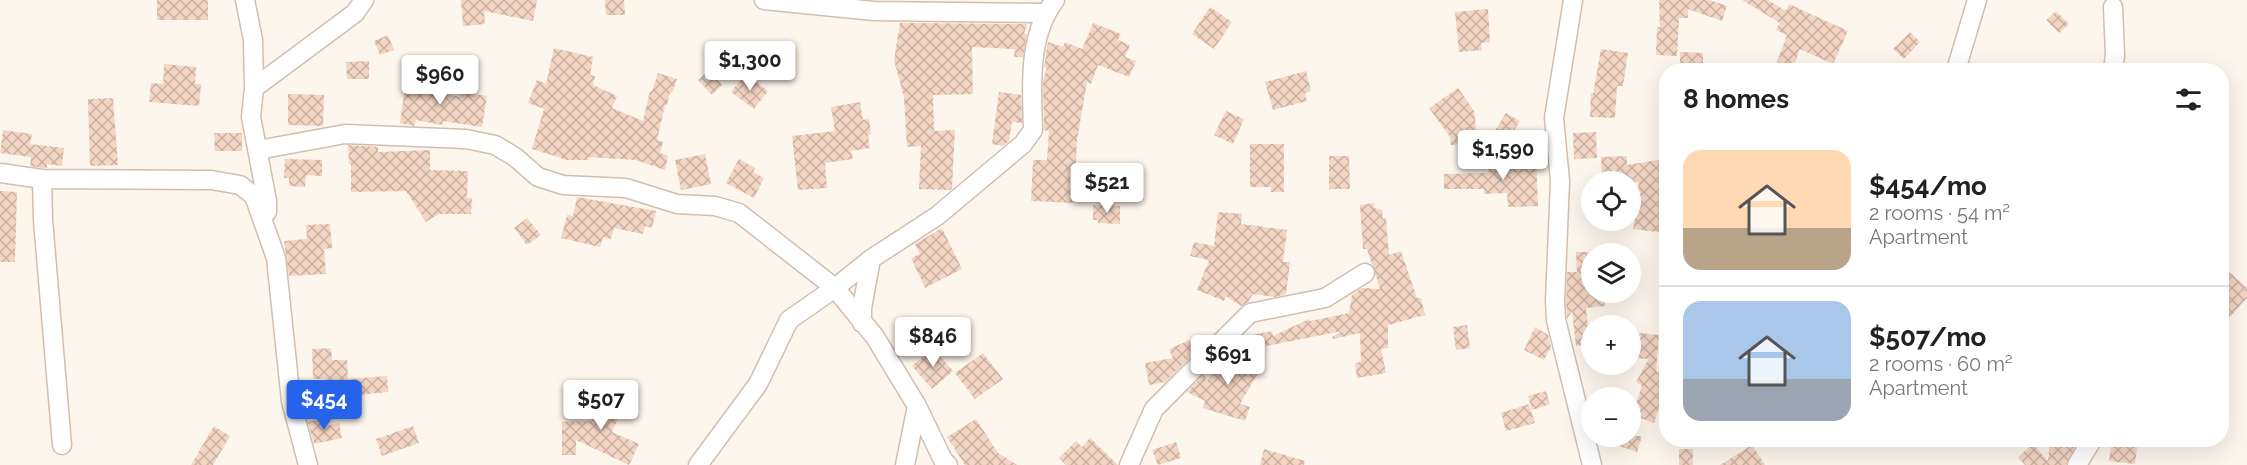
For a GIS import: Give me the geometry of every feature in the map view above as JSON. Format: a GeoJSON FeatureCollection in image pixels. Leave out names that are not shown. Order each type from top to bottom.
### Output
{"type":"FeatureCollection","features":[{"type":"Feature","properties":{"kind":"street"},"geometry":{"type":"LineString","coordinates":[[245,0],[253,40],[254,88],[251,117],[267,201],[267,229]]}},
{"type":"Feature","properties":{"kind":"street"},"geometry":{"type":"LineString","coordinates":[[254,88],[355,13],[364,0]]}},
{"type":"Feature","properties":{"kind":"street"},"geometry":{"type":"LineString","coordinates":[[698,465],[758,384],[789,320],[871,259],[937,216],[1023,144],[1034,130],[1031,65],[1050,7],[874,11],[764,0]]}},
{"type":"Feature","properties":{"kind":"street"},"geometry":{"type":"LineString","coordinates":[[1573,0],[1554,118],[1560,181],[1555,301],[1556,320],[1592,465]]}},
{"type":"Feature","properties":{"kind":"street"},"geometry":{"type":"LineString","coordinates":[[1958,63],[1977,0]]}},
{"type":"Feature","properties":{"kind":"street"},"geometry":{"type":"LineString","coordinates":[[2113,7],[2114,63]]}},
{"type":"Feature","properties":{"kind":"street"},"geometry":{"type":"LineString","coordinates":[[258,150],[345,134],[466,139],[495,145],[515,157],[538,177],[564,185],[626,188],[677,204],[715,206],[739,213],[835,288],[875,337],[917,406],[943,460],[948,465]]}},
{"type":"Feature","properties":{"kind":"street"},"geometry":{"type":"LineString","coordinates":[[0,173],[42,179],[211,180],[240,185],[254,196],[276,258],[291,401],[308,465]]}},
{"type":"Feature","properties":{"kind":"street"},"geometry":{"type":"LineString","coordinates":[[42,179],[46,267],[62,446]]}},
{"type":"Feature","properties":{"kind":"street"},"geometry":{"type":"LineString","coordinates":[[862,323],[862,308],[871,259]]}},
{"type":"Feature","properties":{"kind":"street"},"geometry":{"type":"LineString","coordinates":[[1129,465],[1154,408],[1250,313],[1325,298],[1365,273]]}},
{"type":"Feature","properties":{"kind":"street"},"geometry":{"type":"LineString","coordinates":[[905,465],[917,406]]}},
{"type":"Feature","properties":{"kind":"building"},"geometry":{"type":"Polygon","coordinates":[[[157,0],[208,0],[208,20],[157,20],[157,0]]]}},
{"type":"Feature","properties":{"kind":"building"},"geometry":{"type":"Polygon","coordinates":[[[461,0],[537,0],[533,21],[484,11],[485,24],[463,26],[461,0]]]}},
{"type":"Feature","properties":{"kind":"building"},"geometry":{"type":"Polygon","coordinates":[[[605,0],[624,0],[625,15],[606,15],[605,0]]]}},
{"type":"Feature","properties":{"kind":"building"},"geometry":{"type":"Polygon","coordinates":[[[1659,0],[1710,0],[1727,6],[1722,21],[1688,9],[1688,18],[1679,18],[1677,56],[1656,55],[1657,27],[1660,27],[1659,0]]]}},
{"type":"Feature","properties":{"kind":"building"},"geometry":{"type":"Polygon","coordinates":[[[1742,0],[1768,0],[1786,11],[1789,4],[1848,31],[1833,63],[1800,49],[1795,63],[1780,63],[1777,62],[1787,35],[1776,30],[1780,23],[1742,0]]]}},
{"type":"Feature","properties":{"kind":"building"},"geometry":{"type":"Polygon","coordinates":[[[1210,7],[1232,22],[1214,49],[1192,34],[1210,7]]]}},
{"type":"Feature","properties":{"kind":"building"},"geometry":{"type":"Polygon","coordinates":[[[1488,9],[1490,42],[1481,43],[1482,50],[1459,52],[1455,12],[1488,9]]]}},
{"type":"Feature","properties":{"kind":"building"},"geometry":{"type":"Polygon","coordinates":[[[2056,11],[2069,24],[2059,33],[2046,20],[2056,11]]]}},
{"type":"Feature","properties":{"kind":"building"},"geometry":{"type":"Polygon","coordinates":[[[900,23],[1027,24],[1023,57],[1014,57],[1015,49],[972,47],[973,94],[933,95],[934,131],[955,130],[952,188],[950,190],[919,189],[921,146],[907,147],[904,97],[894,60],[900,23]]]}},
{"type":"Feature","properties":{"kind":"building"},"geometry":{"type":"Polygon","coordinates":[[[1093,23],[1121,34],[1118,40],[1130,45],[1125,57],[1136,61],[1129,77],[1098,65],[1091,84],[1087,82],[1077,140],[1074,203],[1031,201],[1033,160],[1047,160],[1049,131],[1044,130],[1043,80],[1047,68],[1044,67],[1048,42],[1063,47],[1065,42],[1082,49],[1093,23]]]}},
{"type":"Feature","properties":{"kind":"building"},"geometry":{"type":"Polygon","coordinates":[[[1910,32],[1920,42],[1904,59],[1893,49],[1910,32]]]}},
{"type":"Feature","properties":{"kind":"building"},"geometry":{"type":"Polygon","coordinates":[[[388,35],[394,50],[380,55],[374,41],[388,35]]]}},
{"type":"Feature","properties":{"kind":"building"},"geometry":{"type":"Polygon","coordinates":[[[554,48],[593,57],[590,75],[595,76],[593,85],[617,96],[612,108],[643,121],[650,91],[652,91],[658,73],[677,79],[672,93],[670,92],[667,105],[665,105],[657,140],[663,142],[660,153],[668,156],[665,170],[636,160],[588,157],[588,160],[567,160],[532,149],[544,109],[528,103],[537,80],[546,84],[554,48]]]}},
{"type":"Feature","properties":{"kind":"building"},"geometry":{"type":"Polygon","coordinates":[[[1601,49],[1628,53],[1623,86],[1617,86],[1615,118],[1590,117],[1591,93],[1593,94],[1601,49]]]}},
{"type":"Feature","properties":{"kind":"building"},"geometry":{"type":"Polygon","coordinates":[[[1680,52],[1703,53],[1703,63],[1680,63],[1680,52]]]}},
{"type":"Feature","properties":{"kind":"building"},"geometry":{"type":"Polygon","coordinates":[[[369,61],[369,79],[347,79],[346,62],[369,61]]]}},
{"type":"Feature","properties":{"kind":"building"},"geometry":{"type":"Polygon","coordinates":[[[164,64],[196,67],[195,84],[201,84],[199,106],[149,102],[151,83],[163,84],[164,64]]]}},
{"type":"Feature","properties":{"kind":"building"},"geometry":{"type":"Polygon","coordinates":[[[709,70],[722,85],[712,95],[698,80],[709,70]]]}},
{"type":"Feature","properties":{"kind":"building"},"geometry":{"type":"Polygon","coordinates":[[[1306,71],[1311,91],[1305,93],[1307,101],[1273,110],[1265,82],[1306,71]]]}},
{"type":"Feature","properties":{"kind":"building"},"geometry":{"type":"Polygon","coordinates":[[[746,74],[768,91],[754,109],[731,92],[746,74]]]}},
{"type":"Feature","properties":{"kind":"building"},"geometry":{"type":"Polygon","coordinates":[[[406,79],[434,82],[432,91],[460,97],[460,92],[487,96],[482,127],[443,121],[442,125],[416,120],[414,126],[400,123],[406,79]]]}},
{"type":"Feature","properties":{"kind":"building"},"geometry":{"type":"Polygon","coordinates":[[[1458,88],[1474,111],[1477,137],[1474,137],[1474,143],[1451,145],[1450,137],[1429,108],[1458,88]]]}},
{"type":"Feature","properties":{"kind":"building"},"geometry":{"type":"Polygon","coordinates":[[[999,92],[1021,95],[1022,123],[1012,122],[1009,141],[1003,146],[992,144],[999,92]]]}},
{"type":"Feature","properties":{"kind":"building"},"geometry":{"type":"Polygon","coordinates":[[[288,94],[324,95],[323,126],[288,125],[288,94]]]}},
{"type":"Feature","properties":{"kind":"building"},"geometry":{"type":"Polygon","coordinates":[[[113,98],[118,165],[90,166],[88,99],[113,98]]]}},
{"type":"Feature","properties":{"kind":"building"},"geometry":{"type":"Polygon","coordinates":[[[860,102],[863,120],[869,119],[870,148],[851,151],[853,159],[825,163],[827,188],[798,190],[792,136],[835,131],[831,107],[860,102]]]}},
{"type":"Feature","properties":{"kind":"building"},"geometry":{"type":"Polygon","coordinates":[[[1226,111],[1244,119],[1233,144],[1214,135],[1226,111]]]}},
{"type":"Feature","properties":{"kind":"building"},"geometry":{"type":"Polygon","coordinates":[[[1506,113],[1520,121],[1504,147],[1504,132],[1493,134],[1506,113]]]}},
{"type":"Feature","properties":{"kind":"building"},"geometry":{"type":"Polygon","coordinates":[[[3,130],[32,134],[30,144],[64,148],[62,166],[47,164],[47,168],[43,168],[30,166],[31,157],[0,153],[3,130]]]}},
{"type":"Feature","properties":{"kind":"building"},"geometry":{"type":"Polygon","coordinates":[[[1596,132],[1597,158],[1574,159],[1573,133],[1596,132]]]}},
{"type":"Feature","properties":{"kind":"building"},"geometry":{"type":"Polygon","coordinates":[[[214,133],[242,133],[242,151],[215,151],[214,133]]]}},
{"type":"Feature","properties":{"kind":"building"},"geometry":{"type":"Polygon","coordinates":[[[1250,144],[1284,144],[1284,192],[1271,192],[1271,187],[1250,187],[1250,144]]]}},
{"type":"Feature","properties":{"kind":"building"},"geometry":{"type":"Polygon","coordinates":[[[348,145],[378,147],[378,152],[430,150],[430,170],[468,171],[467,198],[472,198],[471,214],[439,214],[426,222],[406,191],[351,192],[348,145]]]}},
{"type":"Feature","properties":{"kind":"building"},"geometry":{"type":"Polygon","coordinates":[[[705,154],[711,184],[681,190],[675,160],[705,154]]]}},
{"type":"Feature","properties":{"kind":"building"},"geometry":{"type":"Polygon","coordinates":[[[1536,155],[1538,206],[1508,207],[1507,193],[1484,194],[1484,189],[1444,189],[1444,174],[1488,173],[1488,168],[1506,168],[1505,157],[1536,155]]]}},
{"type":"Feature","properties":{"kind":"building"},"geometry":{"type":"Polygon","coordinates":[[[1329,156],[1349,156],[1350,189],[1329,189],[1329,156]]]}},
{"type":"Feature","properties":{"kind":"building"},"geometry":{"type":"Polygon","coordinates":[[[1627,156],[1627,165],[1659,160],[1659,232],[1641,230],[1641,171],[1602,171],[1601,157],[1627,156]]]}},
{"type":"Feature","properties":{"kind":"building"},"geometry":{"type":"Polygon","coordinates":[[[285,159],[322,160],[322,176],[306,175],[305,187],[289,186],[289,178],[284,178],[285,159]]]}},
{"type":"Feature","properties":{"kind":"building"},"geometry":{"type":"Polygon","coordinates":[[[739,159],[755,168],[753,172],[764,178],[754,198],[726,183],[739,159]]]}},
{"type":"Feature","properties":{"kind":"building"},"geometry":{"type":"Polygon","coordinates":[[[0,191],[17,192],[15,262],[0,262],[0,191]]]}},
{"type":"Feature","properties":{"kind":"building"},"geometry":{"type":"Polygon","coordinates":[[[577,197],[656,211],[652,228],[645,226],[643,234],[614,228],[611,239],[603,237],[600,247],[561,238],[567,215],[573,216],[577,197]]]}},
{"type":"Feature","properties":{"kind":"building"},"geometry":{"type":"Polygon","coordinates":[[[1374,203],[1374,208],[1382,210],[1383,219],[1386,218],[1389,255],[1401,251],[1417,298],[1421,298],[1425,315],[1388,325],[1388,348],[1381,349],[1386,373],[1357,378],[1355,363],[1361,362],[1360,333],[1333,339],[1332,337],[1342,331],[1256,348],[1253,335],[1272,331],[1273,336],[1309,319],[1310,321],[1349,313],[1352,295],[1362,288],[1380,289],[1367,249],[1363,249],[1360,205],[1374,203]]]}},
{"type":"Feature","properties":{"kind":"building"},"geometry":{"type":"Polygon","coordinates":[[[1093,205],[1120,206],[1120,224],[1098,223],[1098,220],[1093,220],[1093,205]]]}},
{"type":"Feature","properties":{"kind":"building"},"geometry":{"type":"Polygon","coordinates":[[[1218,212],[1242,214],[1241,224],[1287,230],[1283,262],[1290,262],[1286,294],[1275,297],[1253,294],[1248,302],[1241,306],[1226,296],[1224,301],[1197,290],[1209,260],[1190,256],[1194,242],[1214,246],[1218,212]]]}},
{"type":"Feature","properties":{"kind":"building"},"geometry":{"type":"Polygon","coordinates":[[[527,218],[541,235],[527,245],[514,228],[527,218]]]}},
{"type":"Feature","properties":{"kind":"building"},"geometry":{"type":"Polygon","coordinates":[[[330,224],[332,248],[324,249],[326,274],[289,276],[284,241],[307,239],[306,225],[330,224]]]}},
{"type":"Feature","properties":{"kind":"building"},"geometry":{"type":"Polygon","coordinates":[[[942,228],[962,269],[925,288],[911,258],[920,254],[915,244],[942,228]]]}},
{"type":"Feature","properties":{"kind":"building"},"geometry":{"type":"Polygon","coordinates":[[[1576,252],[1581,252],[1581,303],[1605,303],[1605,306],[1586,308],[1587,315],[1581,315],[1581,346],[1576,346],[1572,311],[1567,319],[1566,301],[1567,272],[1577,272],[1576,252]]]}},
{"type":"Feature","properties":{"kind":"building"},"geometry":{"type":"Polygon","coordinates":[[[2229,271],[2247,288],[2247,298],[2229,318],[2229,271]]]}},
{"type":"Feature","properties":{"kind":"building"},"geometry":{"type":"Polygon","coordinates":[[[1467,325],[1470,348],[1456,350],[1453,327],[1467,325]]]}},
{"type":"Feature","properties":{"kind":"building"},"geometry":{"type":"Polygon","coordinates":[[[1535,327],[1548,335],[1551,347],[1544,360],[1524,350],[1535,327]]]}},
{"type":"Feature","properties":{"kind":"building"},"geometry":{"type":"Polygon","coordinates":[[[1641,333],[1659,335],[1656,371],[1659,373],[1659,408],[1654,423],[1641,418],[1642,386],[1636,382],[1649,359],[1641,358],[1641,333]]]}},
{"type":"Feature","properties":{"kind":"building"},"geometry":{"type":"Polygon","coordinates":[[[1190,340],[1195,352],[1165,382],[1149,385],[1145,363],[1173,358],[1169,349],[1190,340]]]}},
{"type":"Feature","properties":{"kind":"building"},"geometry":{"type":"Polygon","coordinates":[[[1252,346],[1258,373],[1240,404],[1250,407],[1245,421],[1203,408],[1205,401],[1187,392],[1204,375],[1207,381],[1220,359],[1239,370],[1235,349],[1252,346]]]}},
{"type":"Feature","properties":{"kind":"building"},"geometry":{"type":"Polygon","coordinates":[[[331,348],[332,360],[347,360],[348,379],[387,376],[388,392],[328,398],[326,379],[313,379],[312,349],[331,348]]]}},
{"type":"Feature","properties":{"kind":"building"},"geometry":{"type":"Polygon","coordinates":[[[933,348],[953,371],[932,389],[912,366],[933,348]]]}},
{"type":"Feature","properties":{"kind":"building"},"geometry":{"type":"Polygon","coordinates":[[[983,353],[1003,379],[975,399],[955,373],[983,353]]]}},
{"type":"Feature","properties":{"kind":"building"},"geometry":{"type":"Polygon","coordinates":[[[607,387],[627,397],[612,432],[639,444],[629,465],[576,440],[576,455],[562,455],[562,422],[591,421],[607,387]]]}},
{"type":"Feature","properties":{"kind":"building"},"geometry":{"type":"Polygon","coordinates":[[[1546,391],[1550,404],[1532,410],[1528,396],[1546,391]]]}},
{"type":"Feature","properties":{"kind":"building"},"geometry":{"type":"Polygon","coordinates":[[[1529,404],[1535,423],[1506,431],[1501,413],[1529,404]]]}},
{"type":"Feature","properties":{"kind":"building"},"geometry":{"type":"Polygon","coordinates":[[[325,418],[326,426],[339,423],[342,438],[314,444],[308,422],[325,418]]]}},
{"type":"Feature","properties":{"kind":"building"},"geometry":{"type":"Polygon","coordinates":[[[976,419],[998,453],[1017,465],[965,465],[947,437],[976,419]]]}},
{"type":"Feature","properties":{"kind":"building"},"geometry":{"type":"Polygon","coordinates":[[[214,426],[230,436],[213,465],[191,465],[214,426]]]}},
{"type":"Feature","properties":{"kind":"building"},"geometry":{"type":"Polygon","coordinates":[[[413,426],[419,443],[382,456],[376,439],[413,426]]]}},
{"type":"Feature","properties":{"kind":"building"},"geometry":{"type":"Polygon","coordinates":[[[1090,438],[1118,465],[1066,465],[1059,458],[1076,441],[1082,447],[1090,438]]]}},
{"type":"Feature","properties":{"kind":"building"},"geometry":{"type":"Polygon","coordinates":[[[1176,442],[1181,458],[1158,465],[1152,450],[1176,442]]]}},
{"type":"Feature","properties":{"kind":"building"},"geometry":{"type":"Polygon","coordinates":[[[1622,447],[1639,447],[1637,452],[1622,447]]]}},
{"type":"Feature","properties":{"kind":"building"},"geometry":{"type":"Polygon","coordinates":[[[1749,447],[1753,447],[1765,465],[1720,465],[1749,447]]]}},
{"type":"Feature","properties":{"kind":"building"},"geometry":{"type":"Polygon","coordinates":[[[2030,447],[2036,447],[2048,461],[2049,447],[2075,447],[2066,465],[2025,465],[2018,457],[2030,447]]]}},
{"type":"Feature","properties":{"kind":"building"},"geometry":{"type":"Polygon","coordinates":[[[2111,447],[2137,447],[2135,464],[2109,461],[2111,447]]]}},
{"type":"Feature","properties":{"kind":"building"},"geometry":{"type":"Polygon","coordinates":[[[1264,449],[1305,461],[1304,465],[1260,465],[1264,449]]]}},
{"type":"Feature","properties":{"kind":"building"},"geometry":{"type":"Polygon","coordinates":[[[1679,449],[1693,449],[1693,465],[1679,465],[1679,449]]]}}]}
